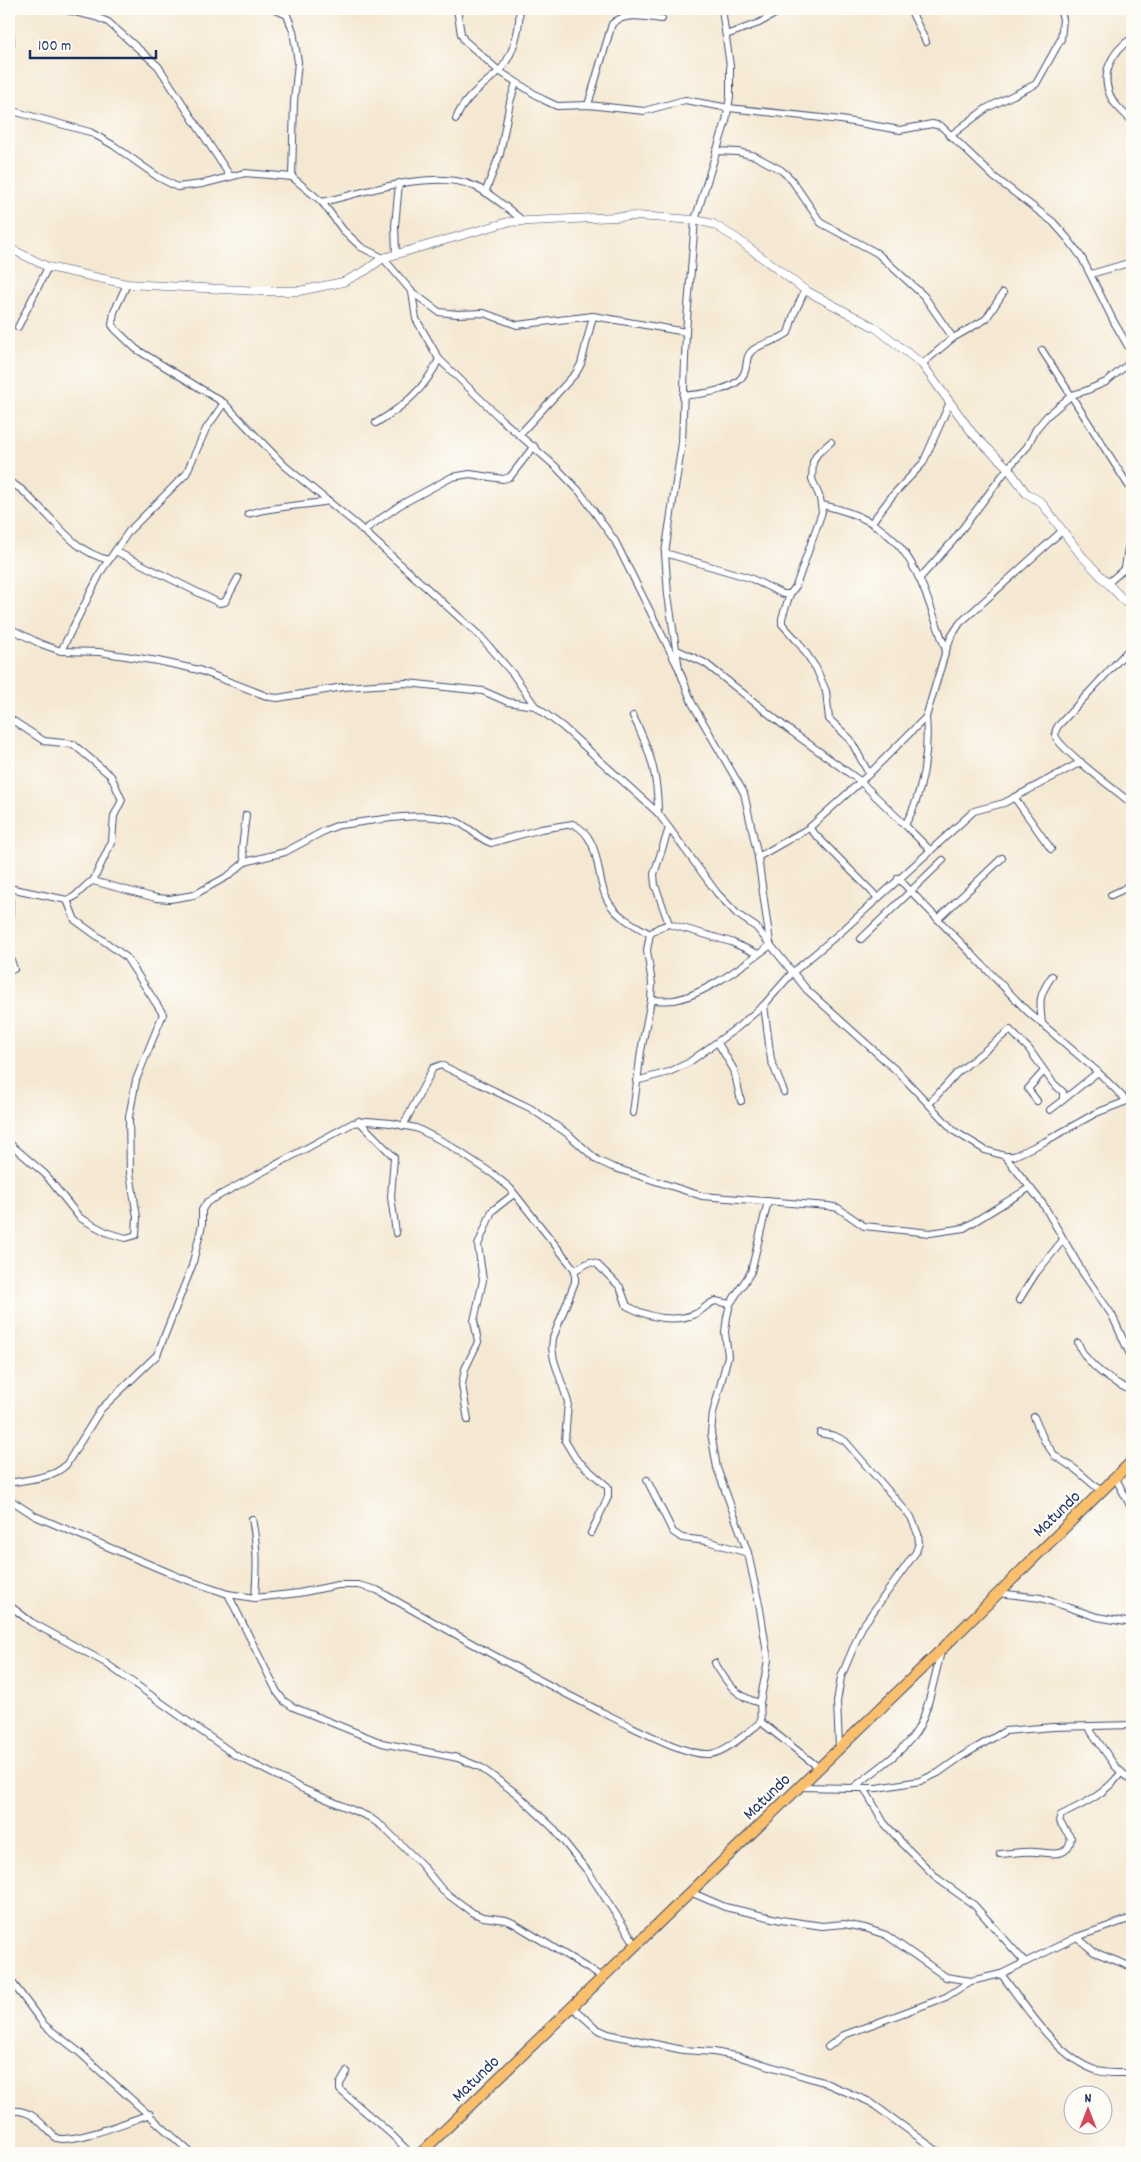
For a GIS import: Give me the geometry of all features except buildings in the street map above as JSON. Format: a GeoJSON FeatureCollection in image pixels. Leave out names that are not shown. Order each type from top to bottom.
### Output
{"type":"FeatureCollection","features":[{"type":"Feature","properties":{"kind":"main road","name":"Matundo"},"geometry":{"type":"LineString","coordinates":[[421,2153],[942,1649],[1132,1461]]}},
{"type":"Feature","properties":{"kind":"street"},"geometry":{"type":"LineString","coordinates":[[62,9],[96,17],[108,22],[158,66],[230,176]]}},
{"type":"Feature","properties":{"kind":"street"},"geometry":{"type":"LineString","coordinates":[[274,9],[288,12],[298,62],[294,102],[292,177]]}},
{"type":"Feature","properties":{"kind":"street"},"geometry":{"type":"LineString","coordinates":[[457,9],[461,34],[464,40],[499,71],[550,104],[563,107],[588,104],[644,111],[685,100],[728,108],[841,120],[900,130],[936,124],[994,177],[1053,222],[1068,239],[1091,274],[1114,322],[1132,353]]}},
{"type":"Feature","properties":{"kind":"street"},"geometry":{"type":"LineString","coordinates":[[456,119],[468,98],[499,71],[518,38],[520,9]]}},
{"type":"Feature","properties":{"kind":"street"},"geometry":{"type":"LineString","coordinates":[[679,669],[678,650],[668,595],[665,553],[682,443],[686,332],[695,220],[730,96],[730,66],[722,9]]}},
{"type":"Feature","properties":{"kind":"street"},"geometry":{"type":"LineString","coordinates":[[726,35],[759,23],[784,9]]}},
{"type":"Feature","properties":{"kind":"street"},"geometry":{"type":"LineString","coordinates":[[910,9],[926,42]]}},
{"type":"Feature","properties":{"kind":"street"},"geometry":{"type":"LineString","coordinates":[[950,136],[987,108],[1036,84],[1061,39],[1063,18],[1060,9]]}},
{"type":"Feature","properties":{"kind":"street"},"geometry":{"type":"LineString","coordinates":[[9,17],[11,43],[9,58]]}},
{"type":"Feature","properties":{"kind":"street"},"geometry":{"type":"LineString","coordinates":[[588,104],[612,24],[626,17],[662,19]]}},
{"type":"Feature","properties":{"kind":"street"},"geometry":{"type":"LineString","coordinates":[[1132,38],[1121,46],[1108,64],[1106,79],[1114,101],[1132,121]]}},
{"type":"Feature","properties":{"kind":"street"},"geometry":{"type":"LineString","coordinates":[[486,193],[500,154],[510,102],[516,82]]}},
{"type":"Feature","properties":{"kind":"street"},"geometry":{"type":"LineString","coordinates":[[9,110],[90,132],[114,145],[158,177],[177,187],[202,184],[245,173],[292,177],[322,202],[343,230],[361,247],[383,258],[412,292],[439,312],[484,314],[517,325],[592,316],[686,332]]}},
{"type":"Feature","properties":{"kind":"street"},"geometry":{"type":"LineString","coordinates":[[716,151],[738,152],[755,156],[781,170],[791,179],[821,223],[877,253],[924,296],[953,338]]}},
{"type":"Feature","properties":{"kind":"street"},"geometry":{"type":"LineString","coordinates":[[322,202],[399,183],[448,181],[473,186],[498,201],[522,220]]}},
{"type":"Feature","properties":{"kind":"street"},"geometry":{"type":"LineString","coordinates":[[396,254],[395,226],[399,183]]}},
{"type":"Feature","properties":{"kind":"street"},"geometry":{"type":"LineString","coordinates":[[9,248],[48,267],[127,284],[260,291],[299,290],[343,282],[365,271],[383,258],[464,234],[522,220],[637,216],[695,220],[713,224],[725,230],[805,290],[876,328],[922,364],[973,434],[1008,468],[1025,491],[1041,502],[1062,531],[1132,609]]}},
{"type":"Feature","properties":{"kind":"street"},"geometry":{"type":"LineString","coordinates":[[1091,274],[1132,262]]}},
{"type":"Feature","properties":{"kind":"street"},"geometry":{"type":"LineString","coordinates":[[18,327],[48,267]]}},
{"type":"Feature","properties":{"kind":"street"},"geometry":{"type":"LineString","coordinates":[[127,284],[114,312],[112,325],[115,329],[136,349],[224,403],[266,448],[329,501],[481,637],[513,674],[535,706],[562,727],[658,813],[717,893],[737,914],[756,927],[806,990],[899,1073],[954,1131],[969,1142],[985,1150],[1005,1156],[1021,1153],[1096,1113],[1130,1101],[1027,1011],[898,878]]}},
{"type":"Feature","properties":{"kind":"street"},"geometry":{"type":"LineString","coordinates":[[683,396],[718,391],[738,380],[744,374],[747,356],[752,350],[788,333],[805,290]]}},
{"type":"Feature","properties":{"kind":"street"},"geometry":{"type":"LineString","coordinates":[[412,292],[416,319],[439,359],[502,420],[534,446],[580,492],[615,541],[679,669],[692,703],[744,794],[758,857],[771,945]]}},
{"type":"Feature","properties":{"kind":"street"},"geometry":{"type":"LineString","coordinates":[[922,364],[953,338],[986,319],[1003,293]]}},
{"type":"Feature","properties":{"kind":"street"},"geometry":{"type":"LineString","coordinates":[[520,434],[576,373],[592,316]]}},
{"type":"Feature","properties":{"kind":"street"},"geometry":{"type":"LineString","coordinates":[[1042,350],[1132,491]]}},
{"type":"Feature","properties":{"kind":"street"},"geometry":{"type":"LineString","coordinates":[[376,422],[411,399],[424,384],[439,359]]}},
{"type":"Feature","properties":{"kind":"street"},"geometry":{"type":"LineString","coordinates":[[920,578],[953,541],[1008,468],[1027,447],[1036,429],[1072,395],[1085,392],[1106,382],[1132,361]]}},
{"type":"Feature","properties":{"kind":"street"},"geometry":{"type":"LineString","coordinates":[[872,522],[892,496],[923,463],[950,402]]}},
{"type":"Feature","properties":{"kind":"street"},"geometry":{"type":"LineString","coordinates":[[61,651],[95,581],[143,516],[186,474],[206,429],[224,403]]}},
{"type":"Feature","properties":{"kind":"street"},"geometry":{"type":"LineString","coordinates":[[831,442],[817,454],[812,470],[812,479],[822,505],[822,512],[796,586],[790,594],[782,624],[799,643],[816,668],[826,691],[829,719],[850,739],[869,774]]}},
{"type":"Feature","properties":{"kind":"street"},"geometry":{"type":"LineString","coordinates":[[363,531],[400,505],[452,477],[470,474],[507,479],[534,446]]}},
{"type":"Feature","properties":{"kind":"street"},"geometry":{"type":"LineString","coordinates":[[9,482],[20,488],[82,550],[109,560]]}},
{"type":"Feature","properties":{"kind":"street"},"geometry":{"type":"LineString","coordinates":[[248,514],[260,510],[304,506],[329,501]]}},
{"type":"Feature","properties":{"kind":"street"},"geometry":{"type":"LineString","coordinates":[[822,505],[844,510],[872,522],[888,533],[907,555],[920,578],[946,650]]}},
{"type":"Feature","properties":{"kind":"street"},"geometry":{"type":"LineString","coordinates":[[1126,568],[1132,522]]}},
{"type":"Feature","properties":{"kind":"street"},"geometry":{"type":"LineString","coordinates":[[905,825],[912,814],[927,754],[926,717],[951,637],[960,623],[1062,531]]}},
{"type":"Feature","properties":{"kind":"street"},"geometry":{"type":"LineString","coordinates":[[115,552],[219,603],[225,602],[238,578]]}},
{"type":"Feature","properties":{"kind":"street"},"geometry":{"type":"LineString","coordinates":[[665,553],[750,578],[783,594],[790,594]]}},
{"type":"Feature","properties":{"kind":"street"},"geometry":{"type":"LineString","coordinates":[[1108,583],[1132,562]]}},
{"type":"Feature","properties":{"kind":"street"},"geometry":{"type":"LineString","coordinates":[[9,628],[61,651],[99,652],[158,661],[199,670],[269,697],[278,698],[343,687],[407,683],[483,691],[508,702],[535,706]]}},
{"type":"Feature","properties":{"kind":"street"},"geometry":{"type":"LineString","coordinates":[[1132,646],[1056,729],[1057,739],[1081,762],[1132,804]]}},
{"type":"Feature","properties":{"kind":"street"},"geometry":{"type":"LineString","coordinates":[[678,650],[705,663],[788,730],[860,781],[930,850]]}},
{"type":"Feature","properties":{"kind":"street"},"geometry":{"type":"LineString","coordinates":[[633,716],[654,765],[658,788],[658,813]]}},
{"type":"Feature","properties":{"kind":"street"},"geometry":{"type":"LineString","coordinates":[[758,857],[810,828],[869,774],[926,717]]}},
{"type":"Feature","properties":{"kind":"street"},"geometry":{"type":"LineString","coordinates":[[9,718],[44,741],[73,744],[113,779],[122,800],[114,816],[112,841],[93,881],[74,897],[67,900],[9,888],[9,954],[14,969]]}},
{"type":"Feature","properties":{"kind":"street"},"geometry":{"type":"LineString","coordinates":[[636,1081],[681,1067],[718,1043],[764,1005],[792,973],[842,931],[898,878],[974,811],[982,807],[1001,804],[1081,762]]}},
{"type":"Feature","properties":{"kind":"street"},"geometry":{"type":"LineString","coordinates":[[1014,797],[1051,849]]}},
{"type":"Feature","properties":{"kind":"street"},"geometry":{"type":"LineString","coordinates":[[245,862],[242,848],[246,815]]}},
{"type":"Feature","properties":{"kind":"street"},"geometry":{"type":"LineString","coordinates":[[93,881],[142,896],[170,899],[194,895],[228,876],[245,862],[281,854],[326,830],[348,824],[424,816],[444,818],[459,822],[491,843],[541,829],[573,824],[582,830],[591,844],[606,897],[612,907],[621,916],[650,934]]}},
{"type":"Feature","properties":{"kind":"street"},"geometry":{"type":"LineString","coordinates":[[669,828],[654,874],[655,885],[669,924]]}},
{"type":"Feature","properties":{"kind":"street"},"geometry":{"type":"LineString","coordinates":[[810,828],[878,898]]}},
{"type":"Feature","properties":{"kind":"street"},"geometry":{"type":"LineString","coordinates":[[9,836],[9,846]]}},
{"type":"Feature","properties":{"kind":"street"},"geometry":{"type":"LineString","coordinates":[[938,919],[1002,858]]}},
{"type":"Feature","properties":{"kind":"street"},"geometry":{"type":"LineString","coordinates":[[861,939],[943,860]]}},
{"type":"Feature","properties":{"kind":"street"},"geometry":{"type":"LineString","coordinates":[[1111,895],[1122,890],[1132,882]]}},
{"type":"Feature","properties":{"kind":"street"},"geometry":{"type":"LineString","coordinates":[[9,1143],[45,1174],[80,1218],[108,1233],[126,1238],[136,1235],[137,1217],[130,1173],[129,1117],[136,1080],[163,1014],[126,957],[75,920],[67,900]]}},
{"type":"Feature","properties":{"kind":"street"},"geometry":{"type":"LineString","coordinates":[[633,1113],[636,1081],[651,1000],[652,984],[646,950],[650,934],[658,928],[669,924],[731,942],[758,954]]}},
{"type":"Feature","properties":{"kind":"street"},"geometry":{"type":"LineString","coordinates":[[651,1000],[675,1000],[696,992],[726,977],[771,945]]}},
{"type":"Feature","properties":{"kind":"street"},"geometry":{"type":"LineString","coordinates":[[1042,1023],[1040,995],[1052,976]]}},
{"type":"Feature","properties":{"kind":"street"},"geometry":{"type":"LineString","coordinates":[[764,1005],[771,1060],[784,1092]]}},
{"type":"Feature","properties":{"kind":"street"},"geometry":{"type":"LineString","coordinates":[[929,1104],[957,1073],[1008,1031],[1012,1030],[1063,1092],[1063,1100]]}},
{"type":"Feature","properties":{"kind":"street"},"geometry":{"type":"LineString","coordinates":[[718,1043],[734,1070],[741,1102]]}},
{"type":"Feature","properties":{"kind":"street"},"geometry":{"type":"LineString","coordinates":[[403,1126],[433,1068],[441,1065],[530,1108],[604,1164],[693,1194],[828,1206],[838,1208],[864,1226],[930,1234],[958,1230],[971,1225],[1029,1188]]}},
{"type":"Feature","properties":{"kind":"street"},"geometry":{"type":"LineString","coordinates":[[1037,1101],[1028,1089],[1044,1071]]}},
{"type":"Feature","properties":{"kind":"street"},"geometry":{"type":"LineString","coordinates":[[1050,1110],[1098,1072]]}},
{"type":"Feature","properties":{"kind":"street"},"geometry":{"type":"LineString","coordinates":[[359,1121],[394,1157],[391,1197],[396,1233]]}},
{"type":"Feature","properties":{"kind":"street"},"geometry":{"type":"LineString","coordinates":[[9,1483],[51,1475],[60,1471],[66,1465],[101,1409],[155,1358],[192,1266],[202,1224],[202,1210],[207,1202],[359,1121],[416,1128],[446,1144],[493,1174],[508,1185],[575,1270],[575,1282],[553,1338],[552,1348],[568,1402],[565,1441],[576,1459],[608,1488],[608,1497],[591,1533]]}},
{"type":"Feature","properties":{"kind":"street"},"geometry":{"type":"LineString","coordinates":[[1005,1156],[1043,1204],[1063,1240],[1112,1315],[1132,1358]]}},
{"type":"Feature","properties":{"kind":"street"},"geometry":{"type":"LineString","coordinates":[[468,1420],[462,1385],[464,1369],[478,1342],[474,1321],[482,1280],[478,1245],[492,1211],[514,1194]]}},
{"type":"Feature","properties":{"kind":"street"},"geometry":{"type":"LineString","coordinates":[[768,1202],[751,1272],[730,1304],[725,1325],[727,1363],[718,1393],[711,1433],[717,1468],[748,1552],[768,1653],[760,1703],[761,1722],[818,1767]]}},
{"type":"Feature","properties":{"kind":"street"},"geometry":{"type":"LineString","coordinates":[[1020,1300],[1036,1273],[1063,1240]]}},
{"type":"Feature","properties":{"kind":"street"},"geometry":{"type":"LineString","coordinates":[[575,1270],[590,1262],[598,1264],[620,1287],[627,1306],[651,1316],[676,1319],[696,1313],[715,1301],[730,1304]]}},
{"type":"Feature","properties":{"kind":"street"},"geometry":{"type":"LineString","coordinates":[[1078,1344],[1084,1356],[1102,1373],[1132,1391]]}},
{"type":"Feature","properties":{"kind":"street"},"geometry":{"type":"LineString","coordinates":[[1034,1417],[1044,1440],[1055,1456],[1075,1469],[1101,1491]]}},
{"type":"Feature","properties":{"kind":"street"},"geometry":{"type":"LineString","coordinates":[[820,1434],[842,1439],[866,1463],[888,1493],[911,1517],[918,1534],[919,1543],[916,1552],[862,1627],[841,1678],[837,1702],[839,1747]]}},
{"type":"Feature","properties":{"kind":"street"},"geometry":{"type":"LineString","coordinates":[[1115,1477],[1132,1509]]}},
{"type":"Feature","properties":{"kind":"street"},"geometry":{"type":"LineString","coordinates":[[647,1480],[673,1532],[682,1538],[707,1541],[748,1552]]}},
{"type":"Feature","properties":{"kind":"street"},"geometry":{"type":"LineString","coordinates":[[9,1499],[44,1520],[184,1579],[228,1594],[255,1598],[299,1593],[338,1584],[358,1585],[377,1590],[551,1688],[657,1739],[702,1754],[720,1752],[761,1722]]}},
{"type":"Feature","properties":{"kind":"street"},"geometry":{"type":"LineString","coordinates":[[252,1519],[258,1560],[255,1598]]}},
{"type":"Feature","properties":{"kind":"street"},"geometry":{"type":"LineString","coordinates":[[997,1593],[1041,1598],[1097,1617],[1132,1623]]}},
{"type":"Feature","properties":{"kind":"street"},"geometry":{"type":"LineString","coordinates":[[228,1594],[277,1692],[284,1700],[293,1707],[382,1743],[458,1758],[480,1768],[518,1794],[553,1828],[589,1874],[636,1944]]}},
{"type":"Feature","properties":{"kind":"street"},"geometry":{"type":"LineString","coordinates":[[9,1605],[32,1622],[104,1662],[235,1755],[303,1789],[369,1817],[383,1827],[443,1890],[473,1913],[513,1923],[602,1977]]}},
{"type":"Feature","properties":{"kind":"street"},"geometry":{"type":"LineString","coordinates":[[853,1788],[907,1743],[917,1731],[923,1718],[942,1649]]}},
{"type":"Feature","properties":{"kind":"street"},"geometry":{"type":"LineString","coordinates":[[715,1663],[728,1684],[747,1699],[760,1703]]}},
{"type":"Feature","properties":{"kind":"street"},"geometry":{"type":"LineString","coordinates":[[799,1787],[864,1788],[920,1781],[938,1773],[962,1756],[1005,1731],[1053,1727],[1132,1725]]}},
{"type":"Feature","properties":{"kind":"street"},"geometry":{"type":"LineString","coordinates":[[1088,1727],[1121,1773],[1132,1782]]}},
{"type":"Feature","properties":{"kind":"street"},"geometry":{"type":"LineString","coordinates":[[1000,1854],[1037,1852],[1050,1854],[1066,1850],[1070,1845],[1071,1838],[1059,1821],[1061,1815],[1111,1787],[1121,1773]]}},
{"type":"Feature","properties":{"kind":"street"},"geometry":{"type":"LineString","coordinates":[[864,1788],[884,1823],[904,1846],[938,1879],[974,1905],[1025,1962]]}},
{"type":"Feature","properties":{"kind":"street"},"geometry":{"type":"LineString","coordinates":[[690,1892],[725,1906],[781,1920],[822,1926],[844,1924],[865,1928],[886,1935],[946,1977],[971,1981]]}},
{"type":"Feature","properties":{"kind":"street"},"geometry":{"type":"LineString","coordinates":[[828,2047],[844,2035],[946,1997],[971,1981],[1001,1974],[1076,1937],[1132,1918]]}},
{"type":"Feature","properties":{"kind":"street"},"geometry":{"type":"LineString","coordinates":[[1076,1937],[1094,1952],[1132,1967]]}},
{"type":"Feature","properties":{"kind":"street"},"geometry":{"type":"LineString","coordinates":[[1001,1974],[1044,2029],[1070,2056],[1098,2071],[1132,2073]]}},
{"type":"Feature","properties":{"kind":"street"},"geometry":{"type":"LineString","coordinates":[[9,1978],[44,2025],[79,2052],[150,2114],[191,2153]]}},
{"type":"Feature","properties":{"kind":"street"},"geometry":{"type":"LineString","coordinates":[[571,2006],[597,2029],[608,2034],[683,2050],[714,2052],[740,2057],[822,2082],[870,2102],[940,2153]]}},
{"type":"Feature","properties":{"kind":"street"},"geometry":{"type":"LineString","coordinates":[[347,2072],[340,2084],[340,2090],[410,2153]]}},
{"type":"Feature","properties":{"kind":"street"},"geometry":{"type":"LineString","coordinates":[[9,2111],[20,2109],[26,2111],[56,2138],[61,2139],[81,2137],[150,2114]]}}]}
